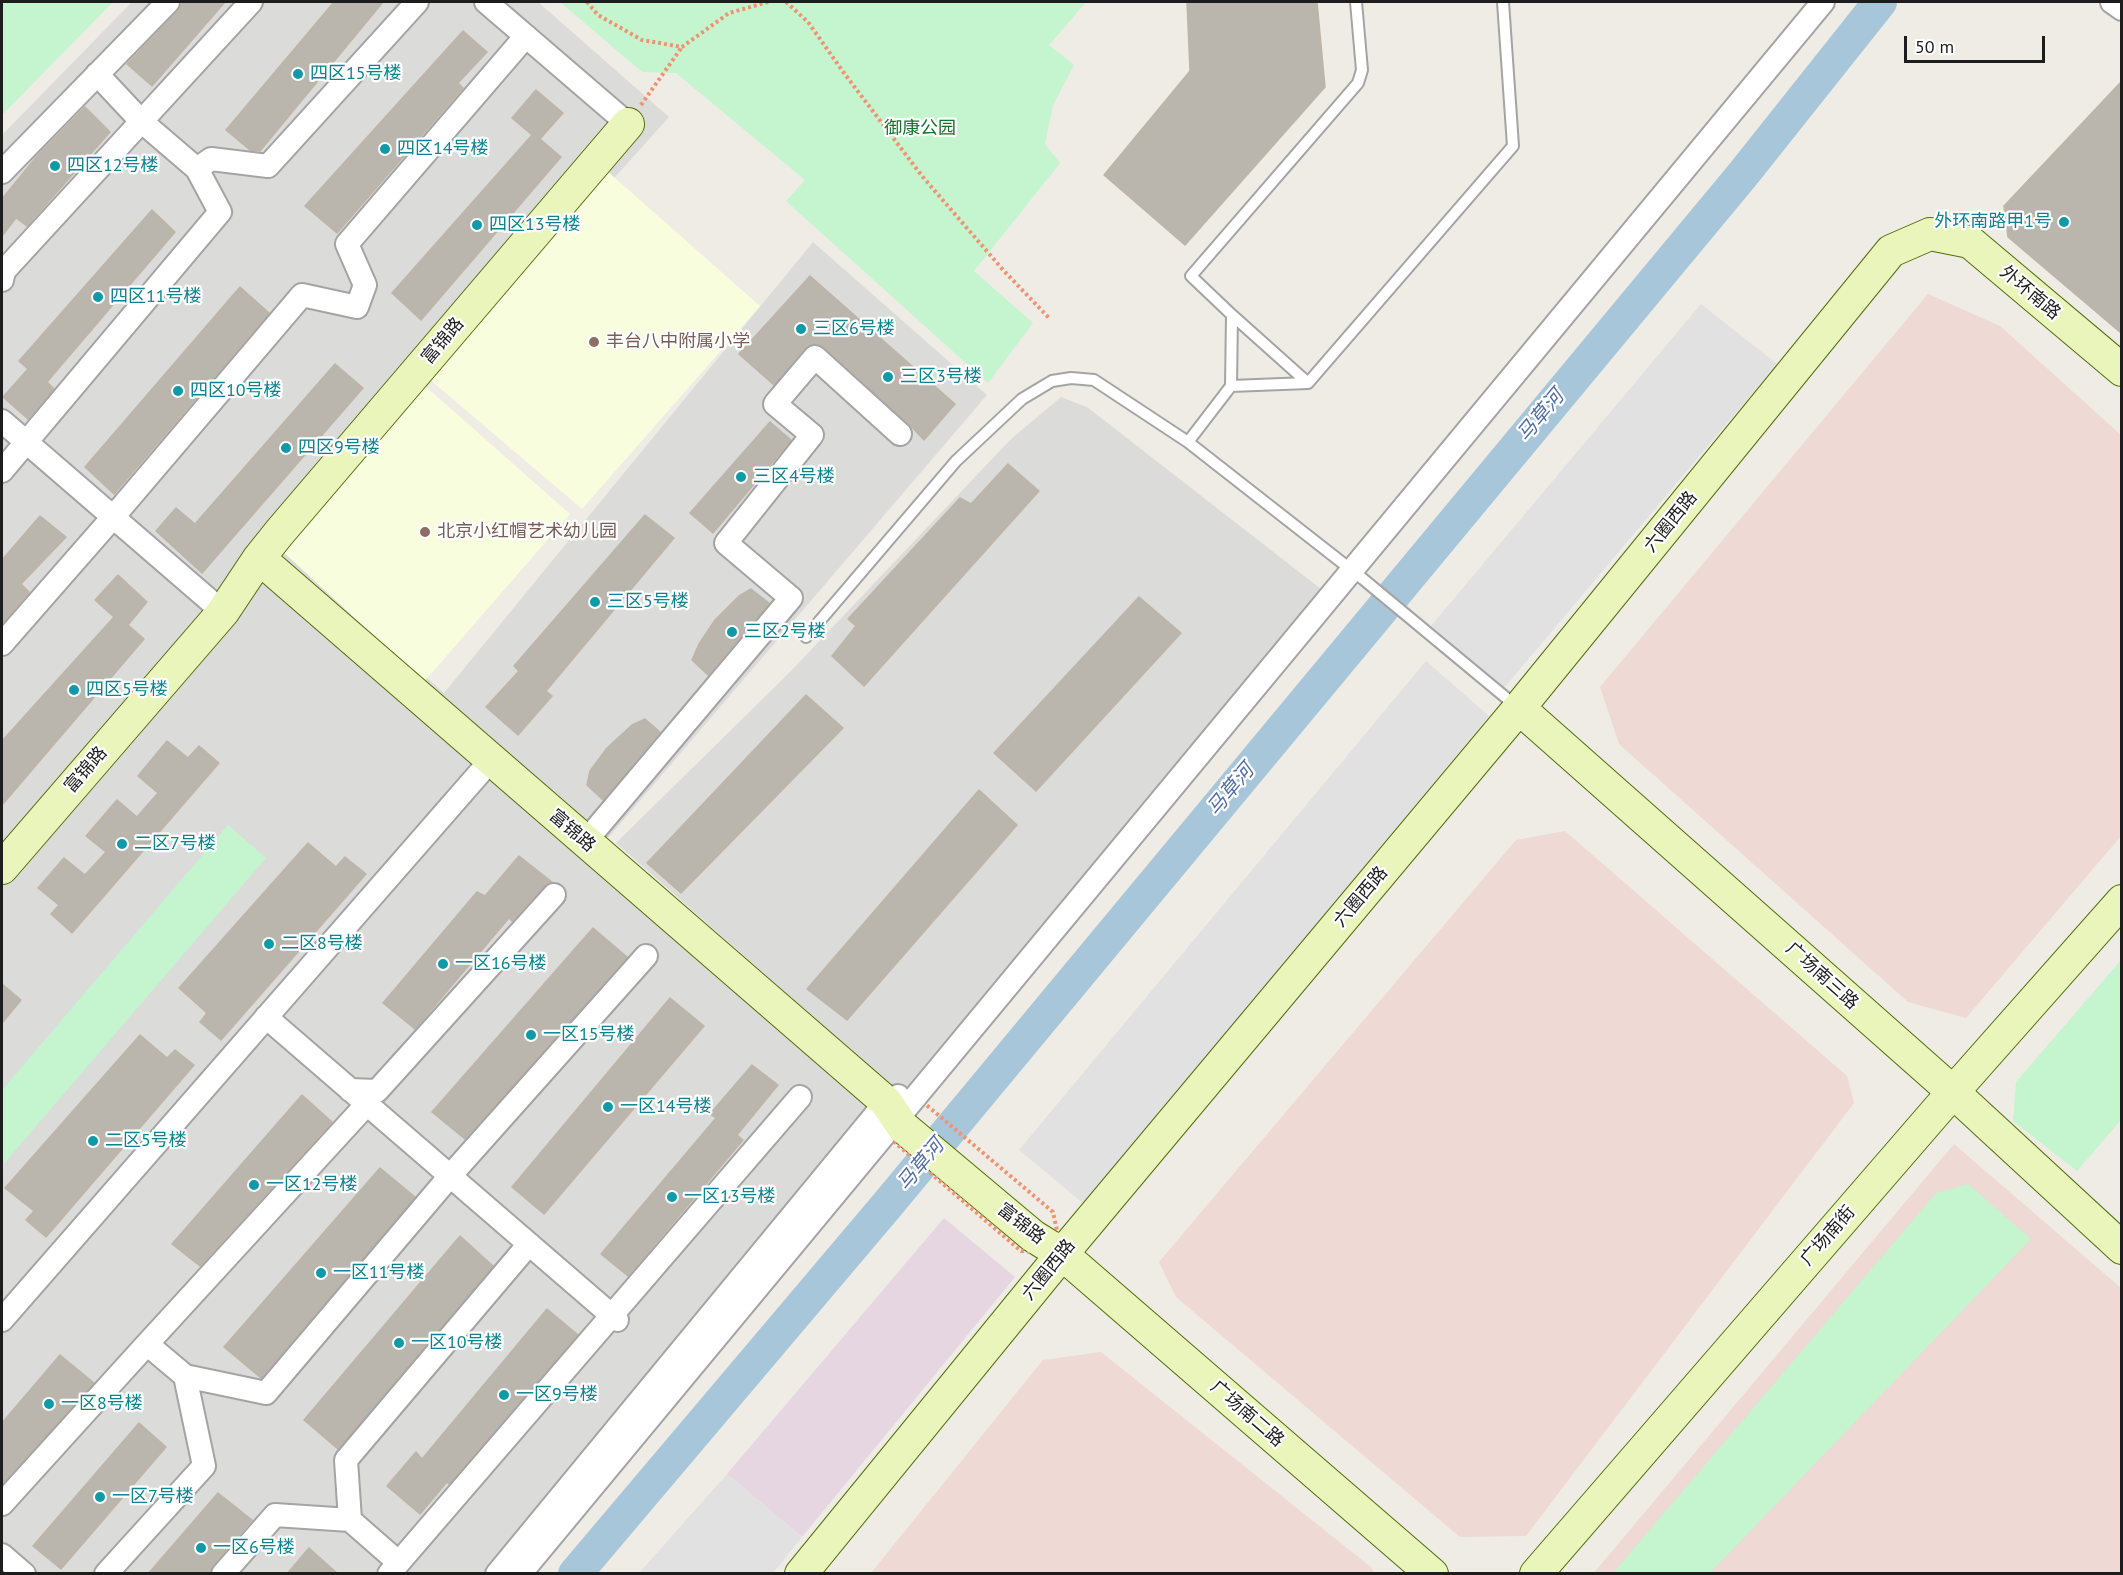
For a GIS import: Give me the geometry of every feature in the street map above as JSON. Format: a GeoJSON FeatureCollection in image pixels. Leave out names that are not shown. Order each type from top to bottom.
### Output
{"type":"FeatureCollection","features":[{"type":"Feature","properties":{"kind":"street"},"geometry":{"type":"LineString","coordinates":[[2,172],[168,2]]}},
{"type":"Feature","properties":{"kind":"street"},"geometry":{"type":"LineString","coordinates":[[2,280],[4,271],[251,2]]}},
{"type":"Feature","properties":{"kind":"street"},"geometry":{"type":"LineString","coordinates":[[197,169],[211,159],[268,166],[417,2]]}},
{"type":"Feature","properties":{"kind":"street"},"geometry":{"type":"LineString","coordinates":[[486,2],[628,124]]}},
{"type":"Feature","properties":{"kind":"street"},"geometry":{"type":"LineString","coordinates":[[520,1574],[906,1111],[932,1075],[1357,574],[1823,2]]}},
{"type":"Feature","properties":{"kind":"street"},"geometry":{"type":"LineString","coordinates":[[2112,2],[2121,9]]}},
{"type":"Feature","properties":{"kind":"street"},"geometry":{"type":"LineString","coordinates":[[2,644],[302,295],[357,307],[365,285],[347,244],[526,36]]}},
{"type":"Feature","properties":{"kind":"street"},"geometry":{"type":"LineString","coordinates":[[2,471],[220,212],[197,169],[141,122],[97,74]]}},
{"type":"Feature","properties":{"kind":"street","name":"富锦路"},"geometry":{"type":"LineString","coordinates":[[2,868],[223,612],[259,558],[628,124]]}},
{"type":"Feature","properties":{"kind":"street","name":"外环南路"},"geometry":{"type":"LineString","coordinates":[[1930,234],[1970,242],[2121,370]]}},
{"type":"Feature","properties":{"kind":"street","name":"六圈西路"},"geometry":{"type":"LineString","coordinates":[[801,1574],[1062,1254],[1519,708],[1891,251],[1930,234]]}},
{"type":"Feature","properties":{"kind":"street"},"geometry":{"type":"LineString","coordinates":[[585,842],[791,598],[726,543],[812,435],[775,404],[815,357],[900,434]]}},
{"type":"Feature","properties":{"kind":"street"},"geometry":{"type":"LineString","coordinates":[[2,421],[223,612]]}},
{"type":"Feature","properties":{"kind":"street","name":"富锦路"},"geometry":{"type":"LineString","coordinates":[[259,558],[585,842],[906,1111],[962,1153],[1033,1236],[1062,1254]]}},
{"type":"Feature","properties":{"kind":"street","name":"广场南三路"},"geometry":{"type":"LineString","coordinates":[[1519,708],[1953,1092],[2121,1248]]}},
{"type":"Feature","properties":{"kind":"street"},"geometry":{"type":"LineString","coordinates":[[2,1320],[491,760]]}},
{"type":"Feature","properties":{"kind":"street"},"geometry":{"type":"LineString","coordinates":[[2,1504],[147,1344],[359,1097],[377,1090],[554,895]]}},
{"type":"Feature","properties":{"kind":"street","name":"广场南街"},"geometry":{"type":"LineString","coordinates":[[1536,1574],[2121,901]]}},
{"type":"Feature","properties":{"kind":"street"},"geometry":{"type":"LineString","coordinates":[[147,1344],[185,1376],[266,1393],[450,1176],[646,956]]}},
{"type":"Feature","properties":{"kind":"street"},"geometry":{"type":"LineString","coordinates":[[266,1017],[614,1318]]}},
{"type":"Feature","properties":{"kind":"street"},"geometry":{"type":"LineString","coordinates":[[529,1244],[346,1460],[350,1520],[394,1568],[614,1318],[800,1097]]}},
{"type":"Feature","properties":{"kind":"street"},"geometry":{"type":"LineString","coordinates":[[497,1574],[906,1111]]}},
{"type":"Feature","properties":{"kind":"street","name":"广场南二路"},"geometry":{"type":"LineString","coordinates":[[1062,1254],[1432,1574]]}},
{"type":"Feature","properties":{"kind":"street"},"geometry":{"type":"LineString","coordinates":[[106,1574],[204,1466],[185,1376]]}},
{"type":"Feature","properties":{"kind":"street"},"geometry":{"type":"LineString","coordinates":[[223,1574],[275,1515],[350,1520]]}},
{"type":"Feature","properties":{"kind":"street"},"geometry":{"type":"LineString","coordinates":[[2,1555],[24,1574]]}},
{"type":"Feature","properties":{"kind":"lane"},"geometry":{"type":"LineString","coordinates":[[1308,383],[1191,276],[1358,83],[1362,70],[1356,2]]}},
{"type":"Feature","properties":{"kind":"lane"},"geometry":{"type":"LineString","coordinates":[[1231,386],[1308,383],[1513,146],[1503,2]]}},
{"type":"Feature","properties":{"kind":"lane"},"geometry":{"type":"LineString","coordinates":[[1188,442],[1231,386],[1232,315]]}},
{"type":"Feature","properties":{"kind":"lane"},"geometry":{"type":"LineString","coordinates":[[806,637],[956,461],[1022,399],[1052,381],[1071,378],[1094,380],[1188,442],[1357,574],[1519,708]]}},
{"type":"Feature","properties":{"kind":"path"},"geometry":{"type":"LineString","coordinates":[[587,2],[598,15],[642,40],[682,47]]}},
{"type":"Feature","properties":{"kind":"path"},"geometry":{"type":"LineString","coordinates":[[628,124],[682,47],[729,13],[768,2]]}},
{"type":"Feature","properties":{"kind":"path"},"geometry":{"type":"LineString","coordinates":[[786,2],[808,22],[844,74],[922,176],[1004,271],[1050,319]]}},
{"type":"Feature","properties":{"kind":"path"},"geometry":{"type":"LineString","coordinates":[[906,1111],[962,1153],[1053,1212],[1062,1254]]}},
{"type":"Feature","properties":{"kind":"shaded area"},"geometry":{"type":"Polygon","coordinates":[[[132,2],[538,2],[669,117],[281,549],[444,693],[813,242],[987,395],[602,845],[901,1113],[516,1573],[2,1573],[2,135],[132,2]]]}},
{"type":"Feature","properties":{"kind":"shaded area","name":"丰台八中附属小学"},"geometry":{"type":"Polygon","coordinates":[[[606,170],[760,306],[582,509],[428,378],[606,170]]]}},
{"type":"Feature","properties":{"kind":"shaded area"},"geometry":{"type":"Polygon","coordinates":[[[1928,294],[2000,326],[2121,435],[2121,836],[1966,1018],[1908,1002],[1619,744],[1600,687],[1928,294]]]}},
{"type":"Feature","properties":{"kind":"shaded area"},"geometry":{"type":"Polygon","coordinates":[[[1701,304],[1777,364],[1504,688],[1431,626],[1701,304]]]}},
{"type":"Feature","properties":{"kind":"shaded area","name":"北京小红帽艺术幼儿园"},"geometry":{"type":"Polygon","coordinates":[[[424,385],[570,514],[424,682],[280,549],[424,385]]]}},
{"type":"Feature","properties":{"kind":"shaded area"},"geometry":{"type":"Polygon","coordinates":[[[1061,397],[1087,407],[1330,596],[909,1101],[616,843],[790,672],[1011,439],[1061,397]]]}},
{"type":"Feature","properties":{"kind":"shaded area"},"geometry":{"type":"Polygon","coordinates":[[[1426,661],[1489,716],[1084,1204],[1019,1150],[1426,661]]]}},
{"type":"Feature","properties":{"kind":"shaded area"},"geometry":{"type":"Polygon","coordinates":[[[1565,831],[1847,1076],[1854,1103],[1526,1536],[1460,1537],[1176,1297],[1159,1262],[1516,840],[1565,831]]]}},
{"type":"Feature","properties":{"kind":"shaded area"},"geometry":{"type":"Polygon","coordinates":[[[1954,1144],[2121,1288],[2121,1573],[1593,1574],[1954,1144]]]}},
{"type":"Feature","properties":{"kind":"shaded area"},"geometry":{"type":"Polygon","coordinates":[[[944,1218],[1015,1277],[802,1537],[727,1474],[944,1218]]]}},
{"type":"Feature","properties":{"kind":"shaded area"},"geometry":{"type":"Polygon","coordinates":[[[1101,1352],[1372,1568],[1374,1573],[871,1573],[1043,1360],[1101,1352]]]}},
{"type":"Feature","properties":{"kind":"shaded area"},"geometry":{"type":"Polygon","coordinates":[[[727,1474],[802,1537],[773,1573],[639,1573],[727,1474]]]}},
{"type":"Feature","properties":{"kind":"green space"},"geometry":{"type":"Polygon","coordinates":[[[2,2],[113,2],[2,115],[2,2]]]}},
{"type":"Feature","properties":{"kind":"green space","name":"御康公园"},"geometry":{"type":"Polygon","coordinates":[[[560,2],[1086,2],[1049,45],[1074,65],[1053,105],[1045,144],[1060,163],[974,271],[1033,323],[988,383],[786,201],[805,180],[676,73],[642,72],[560,2]]]}},
{"type":"Feature","properties":{"kind":"green space"},"geometry":{"type":"Polygon","coordinates":[[[228,825],[266,858],[2,1166],[2,1090],[228,825]]]}},
{"type":"Feature","properties":{"kind":"green space"},"geometry":{"type":"Polygon","coordinates":[[[2121,960],[2121,1120],[2077,1171],[2013,1121],[2016,1082],[2121,960]]]}},
{"type":"Feature","properties":{"kind":"green space"},"geometry":{"type":"Polygon","coordinates":[[[1968,1184],[2031,1239],[1710,1573],[1613,1573],[1936,1193],[1968,1184]]]}},
{"type":"Feature","properties":{"kind":"building"},"geometry":{"type":"Polygon","coordinates":[[[183,2],[225,2],[152,86],[127,64],[178,11],[183,2]]]}},
{"type":"Feature","properties":{"kind":"building","name":"四区15号楼"},"geometry":{"type":"Polygon","coordinates":[[[334,2],[383,2],[260,151],[250,150],[226,130],[334,2]]]}},
{"type":"Feature","properties":{"kind":"building"},"geometry":{"type":"Polygon","coordinates":[[[1187,2],[1317,2],[1325,87],[1185,245],[1104,175],[1190,71],[1187,2]]]}},
{"type":"Feature","properties":{"kind":"building","name":"四区14号楼"},"geometry":{"type":"Polygon","coordinates":[[[463,31],[487,52],[458,83],[463,88],[337,233],[305,206],[463,31]]]}},
{"type":"Feature","properties":{"kind":"building","name":"外环南路甲1号"},"geometry":{"type":"Polygon","coordinates":[[[2121,82],[2121,333],[2008,237],[2004,206],[2121,82]]]}},
{"type":"Feature","properties":{"kind":"building","name":"四区13号楼"},"geometry":{"type":"Polygon","coordinates":[[[536,90],[563,113],[540,139],[561,157],[421,320],[392,293],[532,135],[512,118],[536,90]]]}},
{"type":"Feature","properties":{"kind":"building","name":"四区12号楼"},"geometry":{"type":"Polygon","coordinates":[[[85,107],[110,132],[27,226],[16,218],[2,236],[2,199],[37,156],[85,107]]]}},
{"type":"Feature","properties":{"kind":"building","name":"四区11号楼"},"geometry":{"type":"Polygon","coordinates":[[[152,210],[175,232],[47,382],[54,389],[28,419],[3,397],[28,369],[19,361],[152,210]]]}},
{"type":"Feature","properties":{"kind":"building"},"geometry":{"type":"Polygon","coordinates":[[[810,276],[955,404],[924,440],[824,347],[818,344],[814,343],[805,348],[774,385],[739,354],[810,276]]]}},
{"type":"Feature","properties":{"kind":"building","name":"四区10号楼"},"geometry":{"type":"Polygon","coordinates":[[[240,287],[269,313],[114,494],[85,467],[240,287]]]}},
{"type":"Feature","properties":{"kind":"building","name":"四区9号楼"},"geometry":{"type":"Polygon","coordinates":[[[335,364],[363,388],[202,573],[156,531],[176,508],[195,524],[335,364]]]}},
{"type":"Feature","properties":{"kind":"building","name":"三区4号楼"},"geometry":{"type":"Polygon","coordinates":[[[770,422],[791,440],[713,533],[690,513],[770,422]]]}},
{"type":"Feature","properties":{"kind":"building"},"geometry":{"type":"Polygon","coordinates":[[[1008,464],[1039,491],[864,686],[832,656],[856,626],[848,619],[960,498],[971,504],[1008,464]]]}},
{"type":"Feature","properties":{"kind":"building","name":"三区5号楼"},"geometry":{"type":"Polygon","coordinates":[[[645,515],[674,538],[546,691],[552,696],[518,735],[486,707],[519,671],[514,666],[645,515]]]}},
{"type":"Feature","properties":{"kind":"building"},"geometry":{"type":"Polygon","coordinates":[[[40,516],[66,537],[21,584],[29,592],[2,624],[2,560],[40,516]]]}},
{"type":"Feature","properties":{"kind":"building","name":"四区5号楼"},"geometry":{"type":"Polygon","coordinates":[[[118,575],[147,602],[128,625],[144,639],[2,805],[2,741],[114,617],[95,600],[118,575]]]}},
{"type":"Feature","properties":{"kind":"building","name":"三区2号楼"},"geometry":{"type":"Polygon","coordinates":[[[751,589],[769,603],[708,675],[692,660],[699,644],[715,620],[739,596],[751,589]]]}},
{"type":"Feature","properties":{"kind":"building"},"geometry":{"type":"Polygon","coordinates":[[[1139,597],[1181,633],[1036,791],[994,753],[1139,597]]]}},
{"type":"Feature","properties":{"kind":"building"},"geometry":{"type":"Polygon","coordinates":[[[806,695],[843,728],[681,893],[647,863],[806,695]]]}},
{"type":"Feature","properties":{"kind":"building"},"geometry":{"type":"Polygon","coordinates":[[[645,719],[660,732],[603,800],[587,785],[590,771],[607,748],[632,725],[645,719]]]}},
{"type":"Feature","properties":{"kind":"building","name":"二区7号楼"},"geometry":{"type":"Polygon","coordinates":[[[167,741],[188,758],[199,746],[219,763],[72,933],[51,914],[59,905],[38,888],[64,858],[85,875],[106,852],[86,836],[117,800],[137,817],[158,793],[138,776],[167,741]]]}},
{"type":"Feature","properties":{"kind":"building"},"geometry":{"type":"Polygon","coordinates":[[[979,790],[1017,825],[847,1020],[807,989],[979,790]]]}},
{"type":"Feature","properties":{"kind":"building","name":"二区8号楼"},"geometry":{"type":"Polygon","coordinates":[[[308,843],[336,867],[345,857],[366,874],[221,1040],[200,1022],[207,1013],[179,988],[308,843]]]}},
{"type":"Feature","properties":{"kind":"building","name":"一区16号楼"},"geometry":{"type":"Polygon","coordinates":[[[519,856],[552,882],[544,886],[512,921],[509,918],[415,1029],[383,1003],[477,892],[485,896],[519,856]]]}},
{"type":"Feature","properties":{"kind":"building","name":"一区15号楼"},"geometry":{"type":"Polygon","coordinates":[[[593,928],[627,957],[465,1139],[432,1112],[593,928]]]}},
{"type":"Feature","properties":{"kind":"building"},"geometry":{"type":"Polygon","coordinates":[[[2,984],[21,1000],[2,1023],[2,984]]]}},
{"type":"Feature","properties":{"kind":"building","name":"一区14号楼"},"geometry":{"type":"Polygon","coordinates":[[[670,998],[704,1026],[544,1214],[512,1187],[670,998]]]}},
{"type":"Feature","properties":{"kind":"building","name":"二区5号楼"},"geometry":{"type":"Polygon","coordinates":[[[140,1035],[167,1058],[175,1050],[194,1065],[46,1237],[26,1220],[34,1211],[5,1188],[140,1035]]]}},
{"type":"Feature","properties":{"kind":"building","name":"一区13号楼"},"geometry":{"type":"Polygon","coordinates":[[[752,1065],[778,1085],[737,1135],[743,1140],[628,1276],[601,1254],[716,1118],[710,1114],[752,1065]]]}},
{"type":"Feature","properties":{"kind":"building","name":"一区12号楼"},"geometry":{"type":"Polygon","coordinates":[[[302,1095],[332,1122],[200,1266],[172,1244],[302,1095]]]}},
{"type":"Feature","properties":{"kind":"building","name":"一区11号楼"},"geometry":{"type":"Polygon","coordinates":[[[380,1168],[415,1197],[261,1378],[224,1347],[380,1168]]]}},
{"type":"Feature","properties":{"kind":"building","name":"一区10号楼"},"geometry":{"type":"Polygon","coordinates":[[[460,1236],[493,1266],[338,1449],[304,1420],[460,1236]]]}},
{"type":"Feature","properties":{"kind":"building","name":"一区9号楼"},"geometry":{"type":"Polygon","coordinates":[[[547,1309],[578,1335],[449,1484],[447,1482],[420,1514],[387,1486],[416,1452],[422,1459],[547,1309]]]}},
{"type":"Feature","properties":{"kind":"building","name":"一区8号楼"},"geometry":{"type":"Polygon","coordinates":[[[60,1355],[94,1383],[2,1484],[2,1423],[60,1355]]]}},
{"type":"Feature","properties":{"kind":"building","name":"一区7号楼"},"geometry":{"type":"Polygon","coordinates":[[[139,1423],[166,1447],[61,1569],[33,1546],[139,1423]]]}},
{"type":"Feature","properties":{"kind":"building","name":"一区6号楼"},"geometry":{"type":"Polygon","coordinates":[[[218,1493],[252,1520],[213,1565],[210,1574],[148,1574],[218,1493]]]}},
{"type":"Feature","properties":{"kind":"building"},"geometry":{"type":"Polygon","coordinates":[[[309,1548],[338,1574],[287,1574],[309,1548]]]}},
{"type":"Feature","properties":{"kind":"waterway","name":"马草河"},"geometry":{"type":"LineString","coordinates":[[575,1574],[888,1204],[1744,173],[1880,2]]}},
{"type":"Feature","properties":{"kind":"place","name":"四区15号楼"},"geometry":{"type":"Point","coordinates":[298,74]}},
{"type":"Feature","properties":{"kind":"place","name":"四区14号楼"},"geometry":{"type":"Point","coordinates":[385,149]}},
{"type":"Feature","properties":{"kind":"place","name":"四区12号楼"},"geometry":{"type":"Point","coordinates":[55,166]}},
{"type":"Feature","properties":{"kind":"place","name":"外环南路甲1号"},"geometry":{"type":"Point","coordinates":[2064,222]}},
{"type":"Feature","properties":{"kind":"place","name":"四区13号楼"},"geometry":{"type":"Point","coordinates":[477,225]}},
{"type":"Feature","properties":{"kind":"place","name":"四区11号楼"},"geometry":{"type":"Point","coordinates":[98,297]}},
{"type":"Feature","properties":{"kind":"place","name":"三区6号楼"},"geometry":{"type":"Point","coordinates":[801,329]}},
{"type":"Feature","properties":{"kind":"place","name":"丰台八中附属小学"},"geometry":{"type":"Point","coordinates":[594,342]}},
{"type":"Feature","properties":{"kind":"place","name":"三区3号楼"},"geometry":{"type":"Point","coordinates":[888,377]}},
{"type":"Feature","properties":{"kind":"place","name":"四区10号楼"},"geometry":{"type":"Point","coordinates":[178,391]}},
{"type":"Feature","properties":{"kind":"place","name":"四区9号楼"},"geometry":{"type":"Point","coordinates":[286,448]}},
{"type":"Feature","properties":{"kind":"place","name":"三区4号楼"},"geometry":{"type":"Point","coordinates":[741,477]}},
{"type":"Feature","properties":{"kind":"place","name":"北京小红帽艺术幼儿园"},"geometry":{"type":"Point","coordinates":[425,532]}},
{"type":"Feature","properties":{"kind":"place","name":"三区5号楼"},"geometry":{"type":"Point","coordinates":[595,602]}},
{"type":"Feature","properties":{"kind":"place","name":"三区2号楼"},"geometry":{"type":"Point","coordinates":[732,632]}},
{"type":"Feature","properties":{"kind":"place","name":"四区5号楼"},"geometry":{"type":"Point","coordinates":[74,690]}},
{"type":"Feature","properties":{"kind":"place","name":"二区7号楼"},"geometry":{"type":"Point","coordinates":[122,844]}},
{"type":"Feature","properties":{"kind":"place","name":"二区8号楼"},"geometry":{"type":"Point","coordinates":[269,944]}},
{"type":"Feature","properties":{"kind":"place","name":"一区16号楼"},"geometry":{"type":"Point","coordinates":[443,964]}},
{"type":"Feature","properties":{"kind":"place","name":"一区15号楼"},"geometry":{"type":"Point","coordinates":[531,1035]}},
{"type":"Feature","properties":{"kind":"place","name":"一区14号楼"},"geometry":{"type":"Point","coordinates":[608,1107]}},
{"type":"Feature","properties":{"kind":"place","name":"二区5号楼"},"geometry":{"type":"Point","coordinates":[93,1141]}},
{"type":"Feature","properties":{"kind":"place","name":"一区12号楼"},"geometry":{"type":"Point","coordinates":[254,1185]}},
{"type":"Feature","properties":{"kind":"place","name":"一区13号楼"},"geometry":{"type":"Point","coordinates":[672,1197]}},
{"type":"Feature","properties":{"kind":"place","name":"一区11号楼"},"geometry":{"type":"Point","coordinates":[321,1273]}},
{"type":"Feature","properties":{"kind":"place","name":"一区10号楼"},"geometry":{"type":"Point","coordinates":[399,1343]}},
{"type":"Feature","properties":{"kind":"place","name":"一区9号楼"},"geometry":{"type":"Point","coordinates":[504,1395]}},
{"type":"Feature","properties":{"kind":"place","name":"一区8号楼"},"geometry":{"type":"Point","coordinates":[49,1404]}},
{"type":"Feature","properties":{"kind":"place","name":"一区7号楼"},"geometry":{"type":"Point","coordinates":[100,1497]}},
{"type":"Feature","properties":{"kind":"place","name":"一区6号楼"},"geometry":{"type":"Point","coordinates":[201,1548]}}]}
